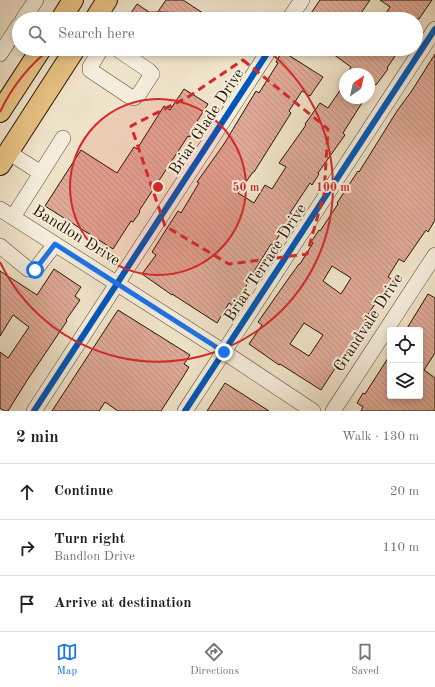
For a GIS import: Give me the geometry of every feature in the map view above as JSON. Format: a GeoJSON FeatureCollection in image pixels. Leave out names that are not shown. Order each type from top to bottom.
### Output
{"type":"FeatureCollection","features":[{"type":"Feature","properties":{"kind":"main road"},"geometry":{"type":"LineString","coordinates":[[65,12],[73,0]]}},
{"type":"Feature","properties":{"kind":"main road"},"geometry":{"type":"LineString","coordinates":[[99,12],[107,0]]}},
{"type":"Feature","properties":{"kind":"main road"},"geometry":{"type":"LineString","coordinates":[[0,112],[36,56]]}},
{"type":"Feature","properties":{"kind":"main road"},"geometry":{"type":"LineString","coordinates":[[4,158],[70,56]]}},
{"type":"Feature","properties":{"kind":"street"},"geometry":{"type":"LineString","coordinates":[[30,12],[36,0]]}},
{"type":"Feature","properties":{"kind":"street"},"geometry":{"type":"LineString","coordinates":[[294,12],[302,0]]}},
{"type":"Feature","properties":{"kind":"street","name":"Briar Terrace Drive"},"geometry":{"type":"LineString","coordinates":[[423,48],[435,30]]}},
{"type":"Feature","properties":{"kind":"street"},"geometry":{"type":"LineString","coordinates":[[0,54],[12,38]]}},
{"type":"Feature","properties":{"kind":"street"},"geometry":{"type":"LineString","coordinates":[[97,56],[90,70],[134,98],[139,94],[152,74],[127,56]]}},
{"type":"Feature","properties":{"kind":"street","name":"Briar Glade Drive"},"geometry":{"type":"LineString","coordinates":[[34,411],[265,56]]}},
{"type":"Feature","properties":{"kind":"street","name":"Briar Terrace Drive"},"geometry":{"type":"LineString","coordinates":[[185,411],[418,56]]}},
{"type":"Feature","properties":{"kind":"street"},"geometry":{"type":"LineString","coordinates":[[13,217],[63,138]]}},
{"type":"Feature","properties":{"kind":"street"},"geometry":{"type":"LineString","coordinates":[[4,158],[41,173]]}},
{"type":"Feature","properties":{"kind":"street","name":"Bandlon Drive"},"geometry":{"type":"LineString","coordinates":[[0,209],[224,352],[313,411]]}},
{"type":"Feature","properties":{"kind":"street"},"geometry":{"type":"LineString","coordinates":[[0,246],[28,269],[35,270],[55,244]]}},
{"type":"Feature","properties":{"kind":"street","name":"Grandvale Drive"},"geometry":{"type":"LineString","coordinates":[[333,411],[435,254]]}},
{"type":"Feature","properties":{"kind":"highlighted area"},"geometry":{"type":"Polygon","coordinates":[[[243,60],[328,129],[324,194],[307,254],[229,264],[165,226],[131,126],[188,97],[243,60]]]}},
{"type":"Feature","properties":{"kind":"building"},"geometry":{"type":"Polygon","coordinates":[[[166,0],[183,0],[201,12],[158,12],[166,0]]]}},
{"type":"Feature","properties":{"kind":"building"},"geometry":{"type":"Polygon","coordinates":[[[320,0],[370,0],[362,12],[312,12],[320,0]]]}},
{"type":"Feature","properties":{"kind":"building"},"geometry":{"type":"Polygon","coordinates":[[[380,0],[432,0],[423,13],[387,12],[390,7],[380,0]]]}},
{"type":"Feature","properties":{"kind":"building"},"geometry":{"type":"Polygon","coordinates":[[[137,4],[149,12],[132,12],[137,4]]]}},
{"type":"Feature","properties":{"kind":"building"},"geometry":{"type":"Polygon","coordinates":[[[435,54],[435,220],[428,232],[426,230],[404,262],[399,259],[388,277],[394,281],[388,291],[385,289],[365,319],[369,322],[349,351],[347,350],[321,390],[280,364],[279,365],[249,344],[262,325],[258,322],[300,264],[313,243],[311,242],[338,204],[337,203],[435,54]],[[332,266],[323,281],[341,294],[351,278],[332,266]],[[304,323],[290,344],[309,356],[323,335],[304,323]]]}},
{"type":"Feature","properties":{"kind":"building"},"geometry":{"type":"Polygon","coordinates":[[[279,56],[290,56],[323,77],[310,96],[302,91],[289,111],[291,113],[254,172],[238,193],[254,203],[265,185],[272,189],[286,167],[279,163],[320,103],[328,108],[339,92],[339,104],[361,104],[343,133],[345,135],[318,173],[319,174],[312,185],[310,183],[290,213],[292,214],[280,234],[273,245],[271,244],[233,306],[229,303],[217,323],[142,274],[156,255],[152,252],[178,211],[181,213],[199,183],[197,182],[224,144],[256,91],[259,93],[278,63],[276,62],[279,56]]]}},
{"type":"Feature","properties":{"kind":"building"},"geometry":{"type":"Polygon","coordinates":[[[336,56],[395,56],[387,68],[388,69],[376,85],[375,68],[350,68],[336,56]]]}},
{"type":"Feature","properties":{"kind":"building"},"geometry":{"type":"Polygon","coordinates":[[[184,89],[208,104],[194,126],[196,127],[190,137],[188,136],[139,211],[140,212],[133,222],[131,221],[113,249],[45,206],[81,150],[117,173],[134,147],[137,149],[164,106],[170,110],[184,89]]]}},
{"type":"Feature","properties":{"kind":"building"},"geometry":{"type":"Polygon","coordinates":[[[54,269],[81,287],[75,296],[80,300],[8,411],[5,411],[0,408],[0,352],[8,358],[29,327],[13,315],[0,336],[0,271],[37,295],[54,269]]]}},
{"type":"Feature","properties":{"kind":"building"},"geometry":{"type":"Polygon","coordinates":[[[428,294],[435,298],[435,353],[424,370],[435,378],[435,411],[361,411],[363,407],[357,403],[363,393],[365,394],[387,360],[387,399],[423,399],[423,327],[408,327],[428,294]]]}},
{"type":"Feature","properties":{"kind":"building"},"geometry":{"type":"Polygon","coordinates":[[[118,310],[190,355],[184,364],[189,367],[161,411],[118,411],[105,402],[99,411],[52,411],[118,310]]]}},
{"type":"Feature","properties":{"kind":"building"},"geometry":{"type":"Polygon","coordinates":[[[225,383],[269,411],[207,411],[225,383]]]}},
{"type":"Feature","properties":{"kind":"cycle path"},"geometry":{"type":"LineString","coordinates":[[423,47],[435,29]]}},
{"type":"Feature","properties":{"kind":"cycle path"},"geometry":{"type":"LineString","coordinates":[[34,411],[265,56]]}},
{"type":"Feature","properties":{"kind":"cycle path"},"geometry":{"type":"LineString","coordinates":[[185,411],[417,56]]}},
{"type":"Feature","properties":{"kind":"route"},"geometry":{"type":"LineString","coordinates":[[35,270],[55,244],[224,352]]}}]}
